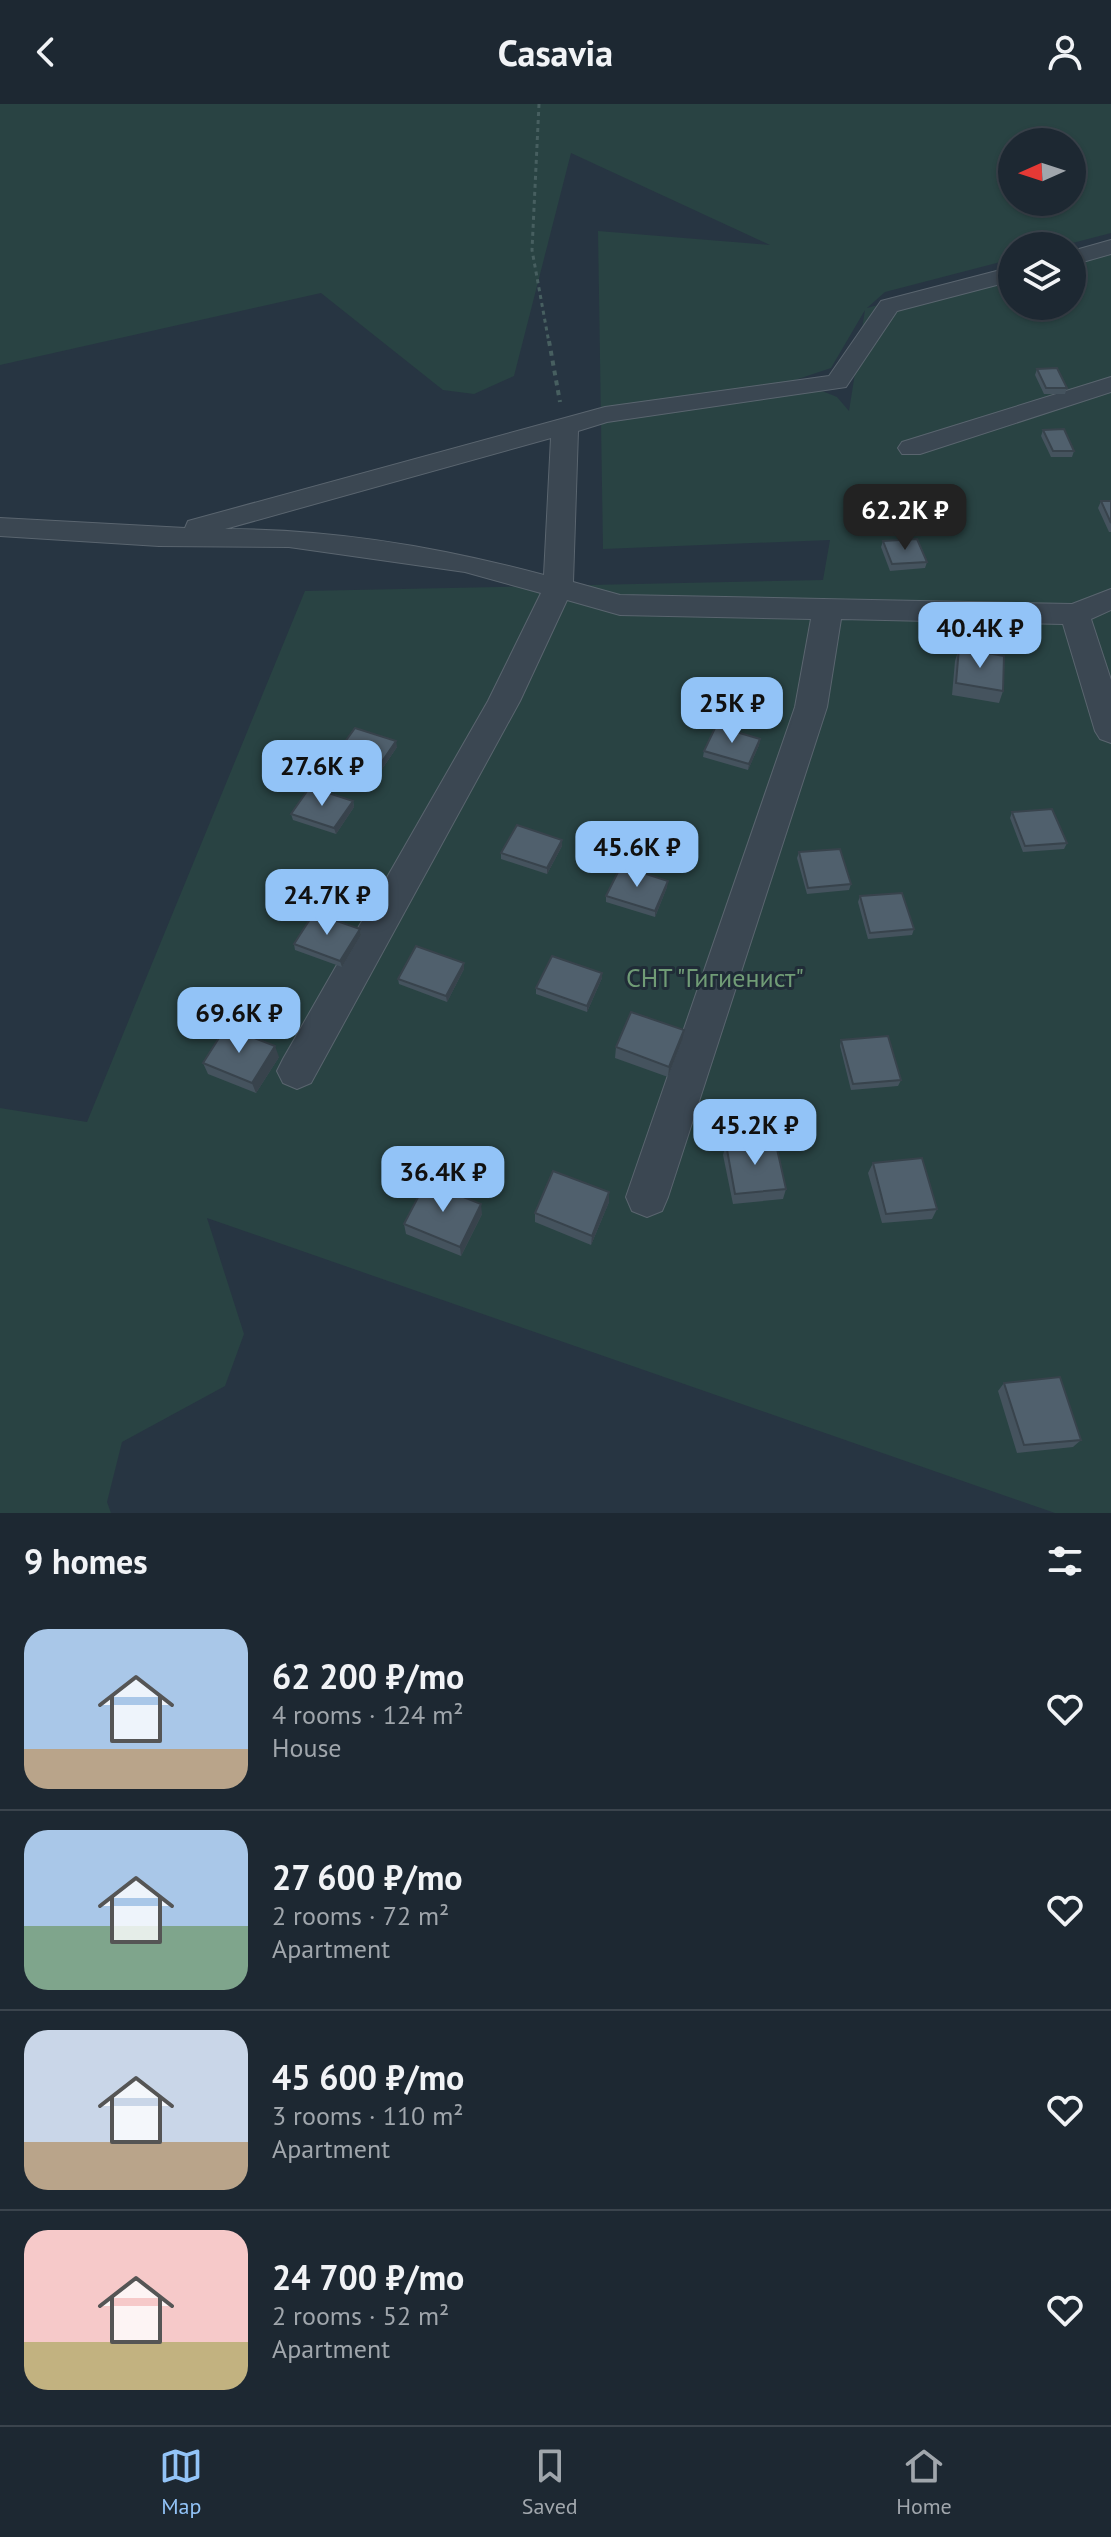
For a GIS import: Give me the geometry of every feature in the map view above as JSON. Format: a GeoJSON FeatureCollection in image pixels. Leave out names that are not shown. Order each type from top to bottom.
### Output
{"type":"FeatureCollection","features":[{"type":"Feature","properties":{"kind":"street"},"geometry":{"type":"LineString","coordinates":[[1086,254],[1111,247]]}},
{"type":"Feature","properties":{"kind":"street"},"geometry":{"type":"LineString","coordinates":[[159,537],[605,415],[837,382],[889,306],[998,278]]}},
{"type":"Feature","properties":{"kind":"street"},"geometry":{"type":"LineString","coordinates":[[911,448],[1111,384]]}},
{"type":"Feature","properties":{"kind":"street"},"geometry":{"type":"LineString","coordinates":[[297,1071],[504,701],[558,588],[565,426]]}},
{"type":"Feature","properties":{"kind":"street"},"geometry":{"type":"LineString","coordinates":[[0,527],[159,537],[289,538],[466,563],[620,605],[1075,614],[1111,599]]}},
{"type":"Feature","properties":{"kind":"street"},"geometry":{"type":"LineString","coordinates":[[647,1197],[811,707],[828,608]]}},
{"type":"Feature","properties":{"kind":"street"},"geometry":{"type":"LineString","coordinates":[[1075,614],[1111,731]]}},
{"type":"Feature","properties":{"kind":"path"},"geometry":{"type":"LineString","coordinates":[[539,104],[532,250],[565,426]]}},
{"type":"Feature","properties":{"kind":"green space","name":"СНТ \"Гигиенист\""},"geometry":{"type":"Polygon","coordinates":[[[0,104],[1111,104],[1111,233],[1086,240],[1086,232],[998,232],[998,263],[885,292],[867,308],[998,273],[998,320],[1086,320],[1086,248],[1111,241],[1111,1513],[1055,1513],[207,1218],[244,1334],[225,1386],[122,1442],[107,1502],[111,1513],[0,1513],[0,1108],[87,1122],[305,591],[823,580],[830,540],[603,549],[598,231],[770,245],[571,153],[514,376],[474,394],[443,390],[321,293],[0,365],[0,104]],[[865,310],[831,368],[795,380],[837,397],[849,411],[865,310]]]}},
{"type":"Feature","properties":{"kind":"building"},"geometry":{"type":"Polygon","coordinates":[[[1057,368],[1067,388],[1046,388],[1037,369],[1057,368]]]}},
{"type":"Feature","properties":{"kind":"building"},"geometry":{"type":"Polygon","coordinates":[[[1064,429],[1074,451],[1053,451],[1043,430],[1064,429]]]}},
{"type":"Feature","properties":{"kind":"building"},"geometry":{"type":"Polygon","coordinates":[[[1101,501],[1111,501],[1111,523],[1101,501]]]}},
{"type":"Feature","properties":{"kind":"building"},"geometry":{"type":"Polygon","coordinates":[[[917,539],[927,562],[892,564],[883,541],[917,539]]]}},
{"type":"Feature","properties":{"kind":"building"},"geometry":{"type":"Polygon","coordinates":[[[959,648],[1004,656],[1003,691],[956,683],[959,648]]]}},
{"type":"Feature","properties":{"kind":"building"},"geometry":{"type":"Polygon","coordinates":[[[716,726],[760,739],[749,764],[704,751],[716,726]]]}},
{"type":"Feature","properties":{"kind":"building"},"geometry":{"type":"Polygon","coordinates":[[[355,728],[396,741],[379,766],[337,753],[355,728]]]}},
{"type":"Feature","properties":{"kind":"building"},"geometry":{"type":"Polygon","coordinates":[[[310,787],[353,801],[334,828],[291,814],[310,787]]]}},
{"type":"Feature","properties":{"kind":"building"},"geometry":{"type":"Polygon","coordinates":[[[1052,809],[1067,843],[1025,846],[1012,812],[1052,809]]]}},
{"type":"Feature","properties":{"kind":"building"},"geometry":{"type":"Polygon","coordinates":[[[517,825],[562,840],[547,868],[501,853],[517,825]]]}},
{"type":"Feature","properties":{"kind":"building"},"geometry":{"type":"Polygon","coordinates":[[[840,849],[851,884],[808,888],[799,852],[840,849]]]}},
{"type":"Feature","properties":{"kind":"building"},"geometry":{"type":"Polygon","coordinates":[[[621,866],[668,881],[655,911],[606,896],[621,866]]]}},
{"type":"Feature","properties":{"kind":"building"},"geometry":{"type":"Polygon","coordinates":[[[902,893],[914,929],[870,933],[860,896],[902,893]]]}},
{"type":"Feature","properties":{"kind":"building"},"geometry":{"type":"Polygon","coordinates":[[[314,913],[360,929],[340,961],[294,944],[314,913]]]}},
{"type":"Feature","properties":{"kind":"building"},"geometry":{"type":"Polygon","coordinates":[[[416,946],[464,963],[446,996],[398,979],[416,946]]]}},
{"type":"Feature","properties":{"kind":"building"},"geometry":{"type":"Polygon","coordinates":[[[552,956],[602,973],[587,1006],[536,988],[552,956]]]}},
{"type":"Feature","properties":{"kind":"building"},"geometry":{"type":"Polygon","coordinates":[[[631,1012],[684,1030],[669,1067],[616,1047],[631,1012]]]}},
{"type":"Feature","properties":{"kind":"building"},"geometry":{"type":"Polygon","coordinates":[[[226,1027],[275,1046],[252,1083],[203,1063],[226,1027]]]}},
{"type":"Feature","properties":{"kind":"building"},"geometry":{"type":"Polygon","coordinates":[[[888,1036],[901,1080],[853,1084],[841,1040],[888,1036]]]}},
{"type":"Feature","properties":{"kind":"building"},"geometry":{"type":"Polygon","coordinates":[[[775,1140],[786,1189],[735,1194],[726,1144],[775,1140]]]}},
{"type":"Feature","properties":{"kind":"building"},"geometry":{"type":"Polygon","coordinates":[[[922,1158],[937,1209],[886,1214],[873,1163],[922,1158]]]}},
{"type":"Feature","properties":{"kind":"building"},"geometry":{"type":"Polygon","coordinates":[[[553,1171],[609,1192],[592,1236],[535,1213],[553,1171]]]}},
{"type":"Feature","properties":{"kind":"building"},"geometry":{"type":"Polygon","coordinates":[[[426,1182],[481,1204],[460,1247],[404,1224],[426,1182]]]}},
{"type":"Feature","properties":{"kind":"building"},"geometry":{"type":"Polygon","coordinates":[[[1060,1377],[1081,1440],[1024,1445],[1004,1383],[1060,1377]]]}}]}
